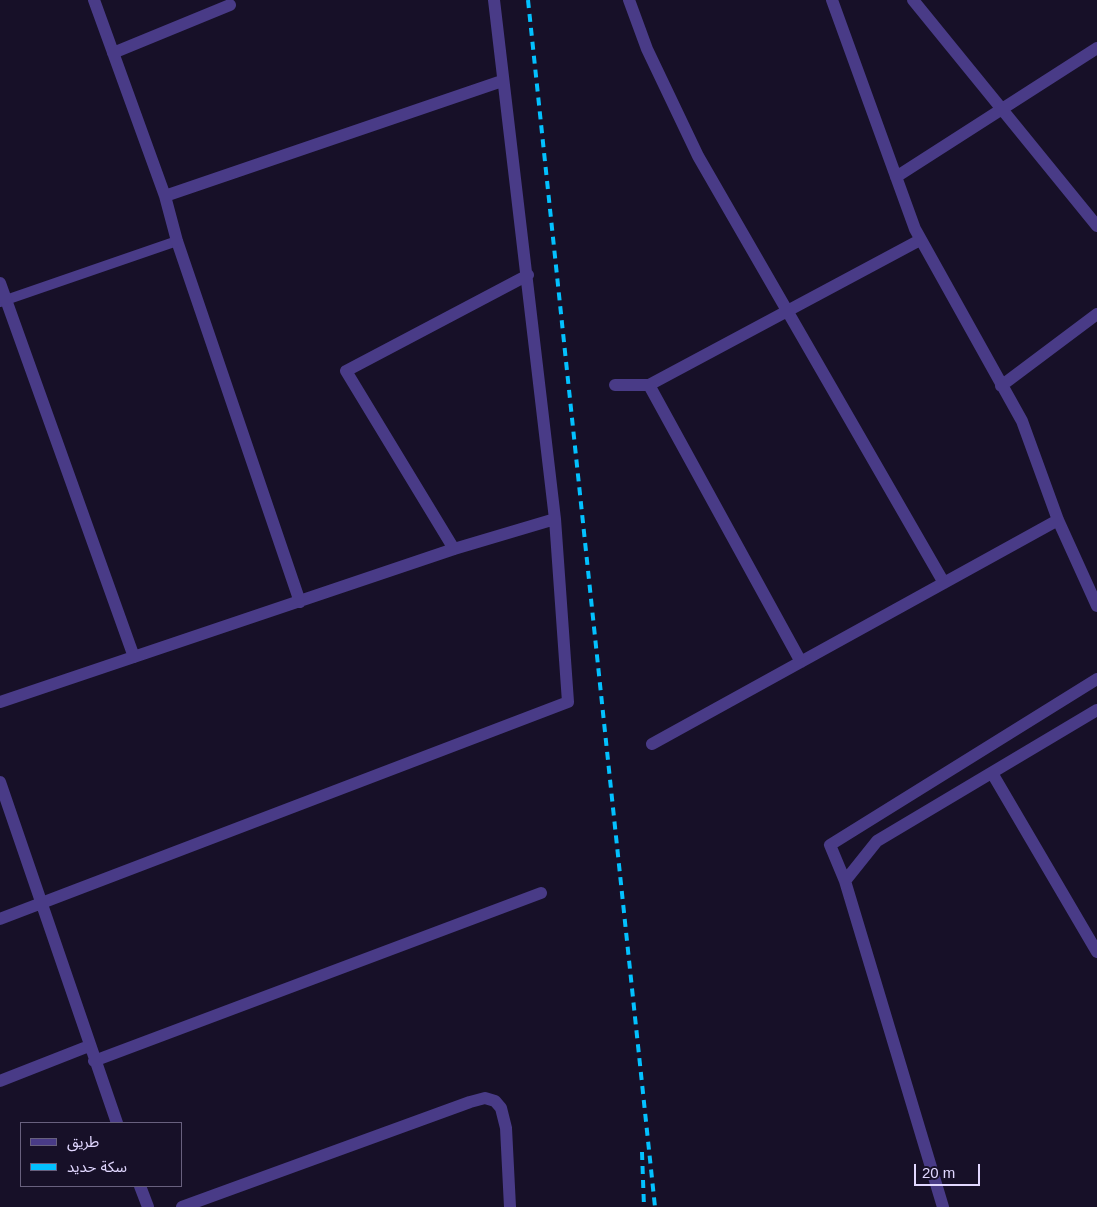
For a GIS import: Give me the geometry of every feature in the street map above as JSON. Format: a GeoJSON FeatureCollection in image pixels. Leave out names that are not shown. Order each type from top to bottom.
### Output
{"type":"FeatureCollection","features":[{"type":"Feature","properties":{"kind":"street"},"geometry":{"type":"LineString","coordinates":[[94,0],[165,196],[177,241],[300,602]]}},
{"type":"Feature","properties":{"kind":"street"},"geometry":{"type":"LineString","coordinates":[[0,919],[568,702],[555,519],[528,275],[502,81],[494,0]]}},
{"type":"Feature","properties":{"kind":"street"},"geometry":{"type":"LineString","coordinates":[[629,0],[647,49],[698,156],[944,583]]}},
{"type":"Feature","properties":{"kind":"street"},"geometry":{"type":"LineString","coordinates":[[832,0],[920,240],[1022,421],[1058,520],[1097,606]]}},
{"type":"Feature","properties":{"kind":"street"},"geometry":{"type":"LineString","coordinates":[[913,0],[1097,226]]}},
{"type":"Feature","properties":{"kind":"street"},"geometry":{"type":"LineString","coordinates":[[113,53],[230,5]]}},
{"type":"Feature","properties":{"kind":"street"},"geometry":{"type":"LineString","coordinates":[[896,178],[1097,48]]}},
{"type":"Feature","properties":{"kind":"street"},"geometry":{"type":"LineString","coordinates":[[165,196],[502,81]]}},
{"type":"Feature","properties":{"kind":"street"},"geometry":{"type":"LineString","coordinates":[[615,384],[649,385],[788,313],[920,240]]}},
{"type":"Feature","properties":{"kind":"street"},"geometry":{"type":"LineString","coordinates":[[454,549],[346,371],[528,275]]}},
{"type":"Feature","properties":{"kind":"street"},"geometry":{"type":"LineString","coordinates":[[0,284],[3,301],[134,657]]}},
{"type":"Feature","properties":{"kind":"street"},"geometry":{"type":"LineString","coordinates":[[1001,386],[1097,314]]}},
{"type":"Feature","properties":{"kind":"street"},"geometry":{"type":"LineString","coordinates":[[649,385],[801,662]]}},
{"type":"Feature","properties":{"kind":"street"},"geometry":{"type":"LineString","coordinates":[[0,702],[454,549],[555,519]]}},
{"type":"Feature","properties":{"kind":"street"},"geometry":{"type":"LineString","coordinates":[[652,744],[1058,520]]}},
{"type":"Feature","properties":{"kind":"street"},"geometry":{"type":"LineString","coordinates":[[944,1207],[845,881],[830,845],[1096,683]]}},
{"type":"Feature","properties":{"kind":"street"},"geometry":{"type":"LineString","coordinates":[[845,881],[877,842],[1097,710]]}},
{"type":"Feature","properties":{"kind":"street"},"geometry":{"type":"LineString","coordinates":[[992,772],[1097,952]]}},
{"type":"Feature","properties":{"kind":"street"},"geometry":{"type":"LineString","coordinates":[[0,782],[94,1061],[117,1122]]}},
{"type":"Feature","properties":{"kind":"street"},"geometry":{"type":"LineString","coordinates":[[94,1061],[541,893]]}},
{"type":"Feature","properties":{"kind":"street"},"geometry":{"type":"LineString","coordinates":[[0,1081],[89,1046]]}},
{"type":"Feature","properties":{"kind":"street"},"geometry":{"type":"LineString","coordinates":[[182,1207],[485,1098],[495,1101],[501,1108],[506,1128],[510,1207]]}},
{"type":"Feature","properties":{"kind":"street"},"geometry":{"type":"LineString","coordinates":[[140,1187],[148,1207]]}},
{"type":"Feature","properties":{"kind":"lane"},"geometry":{"type":"LineString","coordinates":[[3,301],[177,241]]}},
{"type":"Feature","properties":{"kind":"railway"},"geometry":{"type":"LineString","coordinates":[[528,0],[655,1207]]}},
{"type":"Feature","properties":{"kind":"railway"},"geometry":{"type":"LineString","coordinates":[[642,1152],[644,1207]]}}]}
